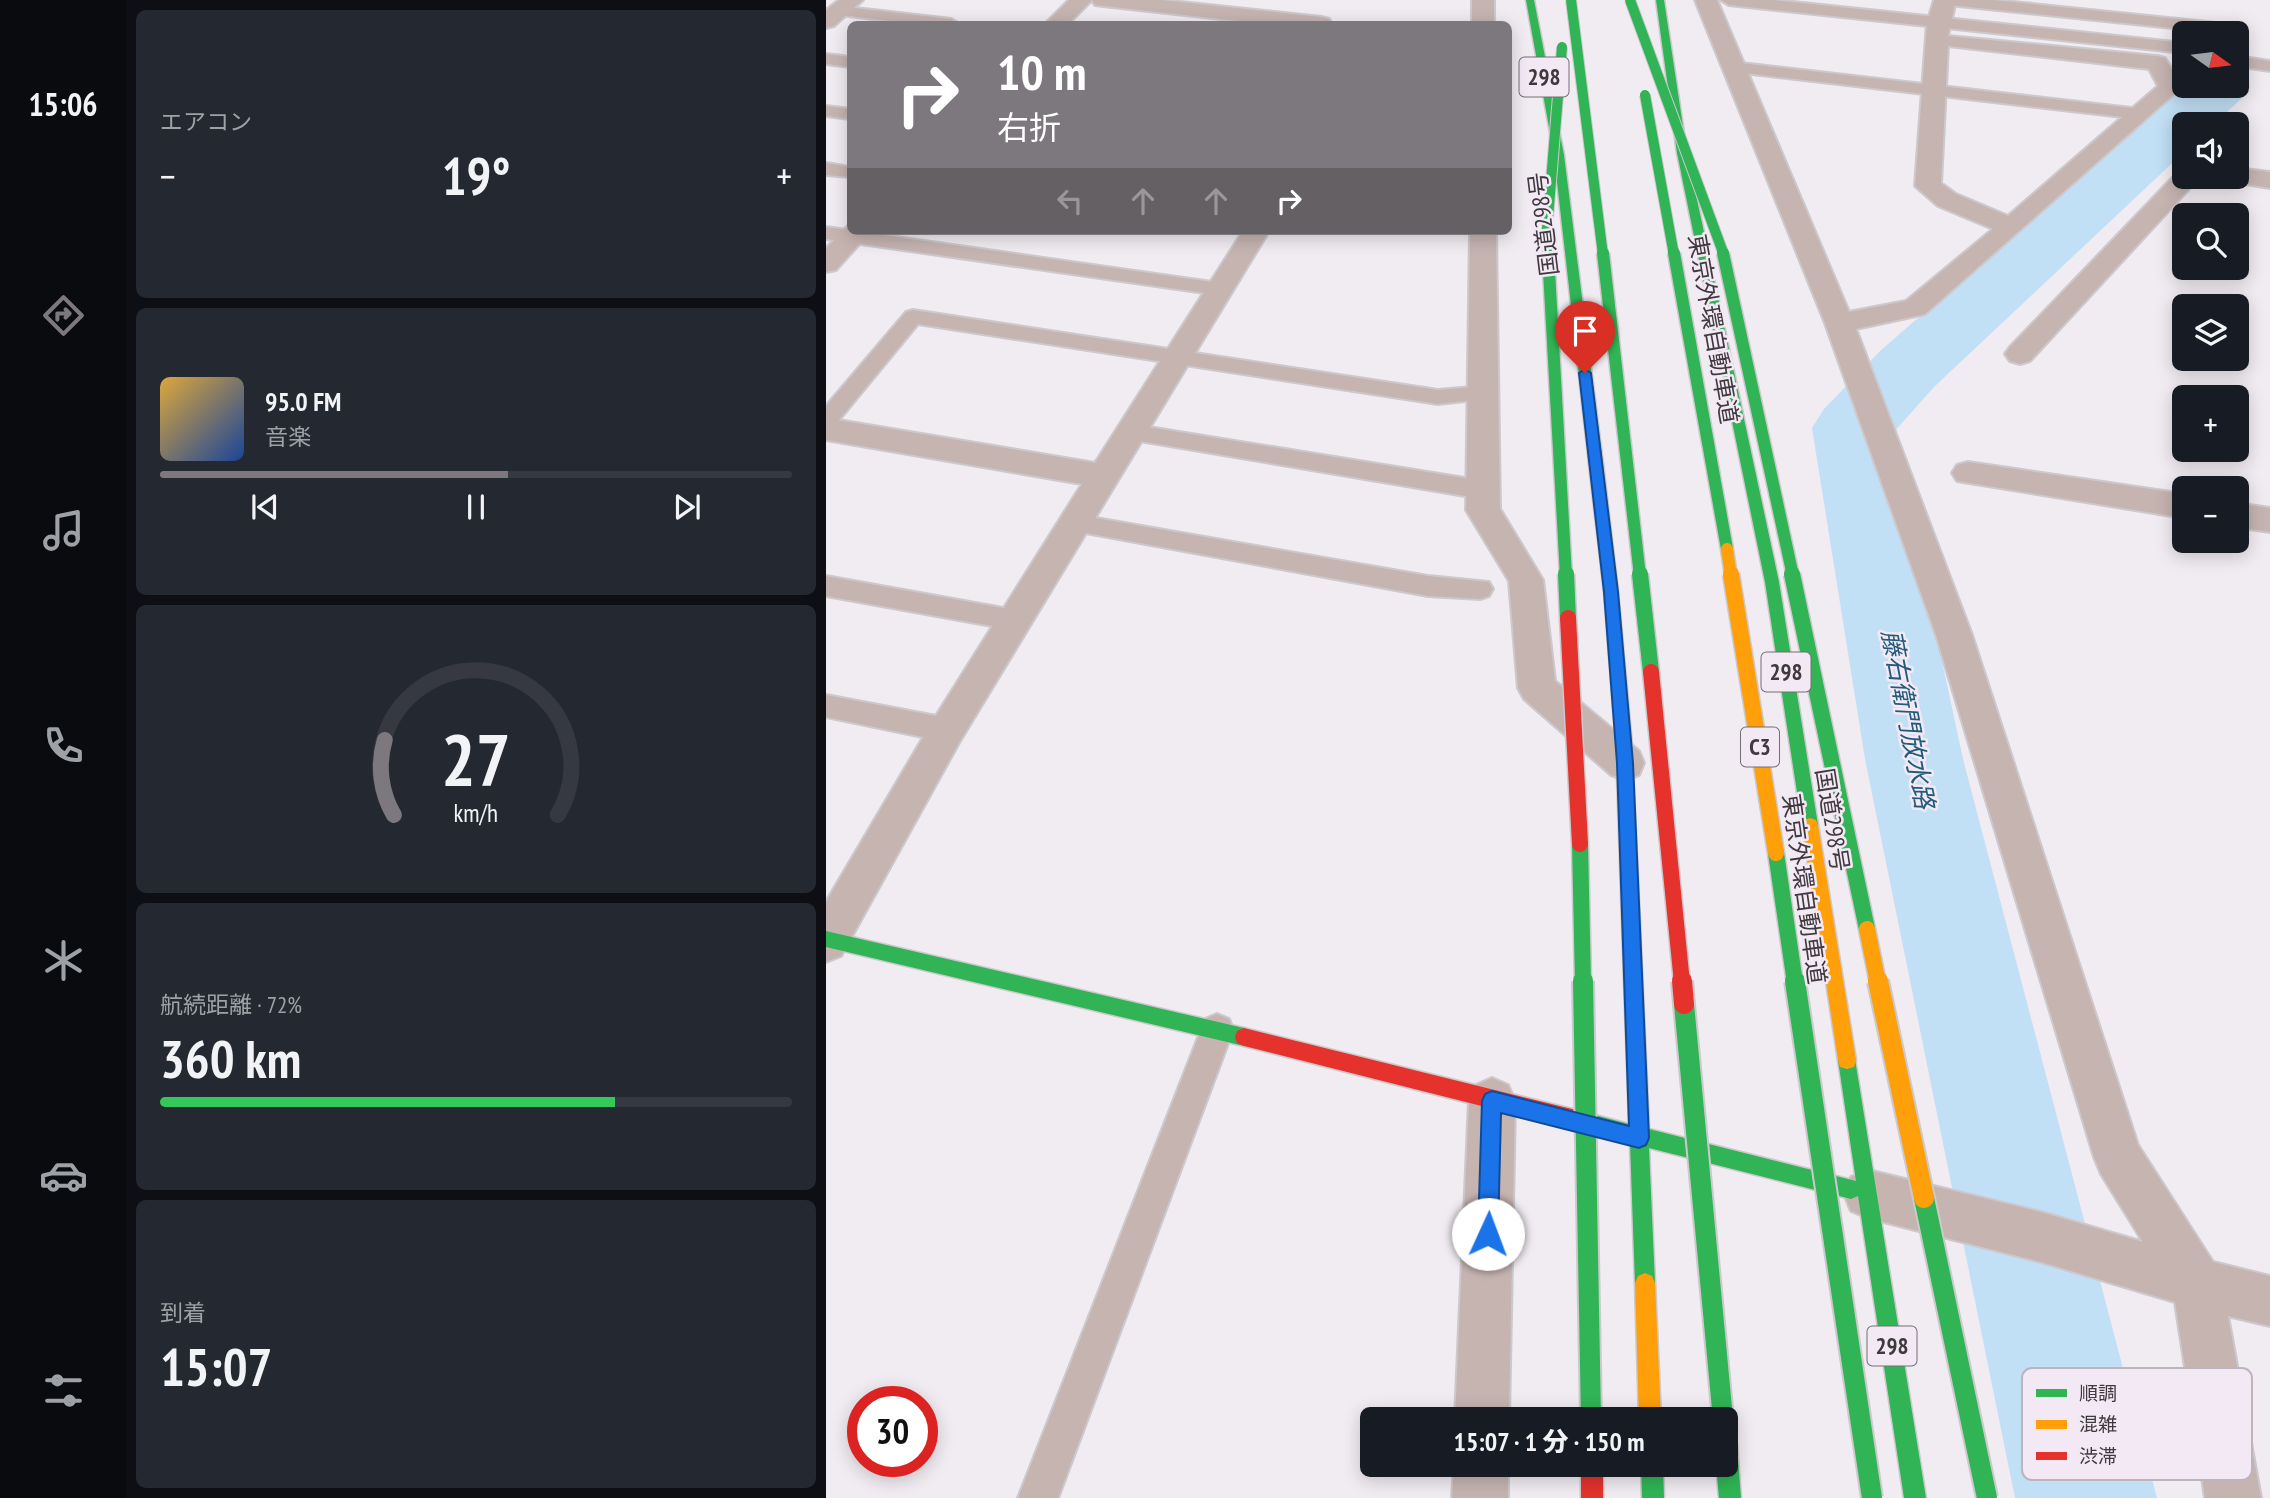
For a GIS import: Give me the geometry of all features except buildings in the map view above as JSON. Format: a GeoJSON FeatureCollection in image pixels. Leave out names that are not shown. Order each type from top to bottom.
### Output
{"type":"FeatureCollection","features":[{"type":"Feature","properties":{"kind":"main road","name":"国道298号"},"geometry":{"type":"LineString","coordinates":[[1530,0],[1559,155],[1611,592],[1625,763],[1650,1407]]}},
{"type":"Feature","properties":{"kind":"main road"},"geometry":{"type":"LineString","coordinates":[[1569,0],[1547,230],[1580,848],[1591,1407]]}},
{"type":"Feature","properties":{"kind":"main road"},"geometry":{"type":"LineString","coordinates":[[1569,0],[1603,226],[1648,621],[1722,1407]]}},
{"type":"Feature","properties":{"kind":"main road"},"geometry":{"type":"LineString","coordinates":[[1628,0],[1726,260],[1987,1498]]}},
{"type":"Feature","properties":{"kind":"main road","name":"東京外環自動車道"},"geometry":{"type":"LineString","coordinates":[[1628,0],[1741,621],[1872,1498]]}},
{"type":"Feature","properties":{"kind":"main road","name":"国道298号"},"geometry":{"type":"LineString","coordinates":[[1660,0],[1682,153],[1772,582],[1916,1498]]}},
{"type":"Feature","properties":{"kind":"main road"},"geometry":{"type":"LineString","coordinates":[[826,940],[1217,1030],[1868,1194]]}},
{"type":"Feature","properties":{"kind":"main road"},"geometry":{"type":"LineString","coordinates":[[1592,1477],[1592,1498]]}},
{"type":"Feature","properties":{"kind":"main road"},"geometry":{"type":"LineString","coordinates":[[1652,1477],[1653,1498]]}},
{"type":"Feature","properties":{"kind":"main road"},"geometry":{"type":"LineString","coordinates":[[1728,1477],[1730,1498]]}},
{"type":"Feature","properties":{"kind":"street"},"geometry":{"type":"LineString","coordinates":[[1059,21],[1081,0]]}},
{"type":"Feature","properties":{"kind":"street"},"geometry":{"type":"LineString","coordinates":[[1103,0],[1202,18],[1262,21]]}},
{"type":"Feature","properties":{"kind":"street"},"geometry":{"type":"LineString","coordinates":[[1483,0],[1483,21]]}},
{"type":"Feature","properties":{"kind":"street"},"geometry":{"type":"LineString","coordinates":[[1706,0],[1839,323],[1954,635],[2118,1157],[2197,1283],[2211,1368]]}},
{"type":"Feature","properties":{"kind":"street"},"geometry":{"type":"LineString","coordinates":[[1839,323],[1914,308],[2011,227],[2170,87],[2157,62],[1947,16],[1933,91],[1928,186],[1947,200],[2011,227]]}},
{"type":"Feature","properties":{"kind":"street"},"geometry":{"type":"LineString","coordinates":[[2249,178],[2270,180]]}},
{"type":"Feature","properties":{"kind":"street"},"geometry":{"type":"LineString","coordinates":[[2020,354],[2176,189]]}},
{"type":"Feature","properties":{"kind":"street"},"geometry":{"type":"LineString","coordinates":[[826,264],[845,234]]}},
{"type":"Feature","properties":{"kind":"street"},"geometry":{"type":"LineString","coordinates":[[826,940],[947,730],[1253,235]]}},
{"type":"Feature","properties":{"kind":"street"},"geometry":{"type":"LineString","coordinates":[[1483,235],[1483,510],[1526,580],[1537,688],[1625,763]]}},
{"type":"Feature","properties":{"kind":"street"},"geometry":{"type":"LineString","coordinates":[[826,429],[1102,476]]}},
{"type":"Feature","properties":{"kind":"street"},"geometry":{"type":"LineString","coordinates":[[1968,473],[2172,504]]}},
{"type":"Feature","properties":{"kind":"street"},"geometry":{"type":"LineString","coordinates":[[2249,516],[2270,520]]}},
{"type":"Feature","properties":{"kind":"street"},"geometry":{"type":"LineString","coordinates":[[1482,1407],[1492,1101]]}},
{"type":"Feature","properties":{"kind":"street"},"geometry":{"type":"LineString","coordinates":[[1868,1194],[2041,1237],[2197,1283],[2270,1301]]}},
{"type":"Feature","properties":{"kind":"street"},"geometry":{"type":"LineString","coordinates":[[1480,1498],[1481,1477]]}},
{"type":"Feature","properties":{"kind":"street"},"geometry":{"type":"LineString","coordinates":[[2230,1480],[2233,1498]]}},
{"type":"Feature","properties":{"kind":"lane"},"geometry":{"type":"LineString","coordinates":[[1729,0],[1947,16],[2172,26]]}},
{"type":"Feature","properties":{"kind":"lane"},"geometry":{"type":"LineString","coordinates":[[839,11],[925,21]]}},
{"type":"Feature","properties":{"kind":"lane"},"geometry":{"type":"LineString","coordinates":[[1947,16],[2172,46]]}},
{"type":"Feature","properties":{"kind":"lane"},"geometry":{"type":"LineString","coordinates":[[826,59],[847,62]]}},
{"type":"Feature","properties":{"kind":"lane"},"geometry":{"type":"LineString","coordinates":[[2249,63],[2270,66]]}},
{"type":"Feature","properties":{"kind":"lane"},"geometry":{"type":"LineString","coordinates":[[1732,67],[2140,114]]}},
{"type":"Feature","properties":{"kind":"lane"},"geometry":{"type":"LineString","coordinates":[[826,111],[847,114]]}},
{"type":"Feature","properties":{"kind":"lane"},"geometry":{"type":"LineString","coordinates":[[826,169],[847,172]]}},
{"type":"Feature","properties":{"kind":"lane"},"geometry":{"type":"LineString","coordinates":[[852,235],[1219,289]]}},
{"type":"Feature","properties":{"kind":"lane"},"geometry":{"type":"LineString","coordinates":[[826,421],[914,317],[1438,397],[1483,393]]}},
{"type":"Feature","properties":{"kind":"lane"},"geometry":{"type":"LineString","coordinates":[[1130,432],[1483,490]]}},
{"type":"Feature","properties":{"kind":"lane"},"geometry":{"type":"LineString","coordinates":[[1073,523],[1428,586],[1480,589]]}},
{"type":"Feature","properties":{"kind":"lane"},"geometry":{"type":"LineString","coordinates":[[826,586],[1014,620]]}},
{"type":"Feature","properties":{"kind":"lane"},"geometry":{"type":"LineString","coordinates":[[826,706],[947,730]]}},
{"type":"Feature","properties":{"kind":"lane"},"geometry":{"type":"LineString","coordinates":[[1038,1498],[1217,1030]]}},
{"type":"Feature","properties":{"kind":"waterway","name":"藤右衛門放水路"},"geometry":{"type":"LineString","coordinates":[[2056,1368],[1914,759],[1852,428],[1907,369],[2207,98]]}},
{"type":"Feature","properties":{"kind":"waterway","name":"藤右衛門放水路"},"geometry":{"type":"LineString","coordinates":[[2082,1480],[2086,1498]]}},
{"type":"Feature","properties":{"kind":"traffic: fast"},"geometry":{"type":"LineString","coordinates":[[1530,0],[1559,155],[1596,464]]}},
{"type":"Feature","properties":{"kind":"traffic: fast"},"geometry":{"type":"LineString","coordinates":[[1571,0],[1616,354],[1651,672]]}},
{"type":"Feature","properties":{"kind":"traffic: fast"},"geometry":{"type":"LineString","coordinates":[[1630,0],[1726,260],[1867,929]]}},
{"type":"Feature","properties":{"kind":"traffic: fast"},"geometry":{"type":"LineString","coordinates":[[1660,0],[1682,153],[1772,582],[1810,825]]}},
{"type":"Feature","properties":{"kind":"traffic: fast"},"geometry":{"type":"LineString","coordinates":[[1562,47],[1547,230],[1568,618]]}},
{"type":"Feature","properties":{"kind":"traffic: fast"},"geometry":{"type":"LineString","coordinates":[[1645,95],[1727,549]]}},
{"type":"Feature","properties":{"kind":"traffic: fast"},"geometry":{"type":"LineString","coordinates":[[1624,746],[1645,1283]]}},
{"type":"Feature","properties":{"kind":"traffic: fast"},"geometry":{"type":"LineString","coordinates":[[1580,844],[1591,1407]]}},
{"type":"Feature","properties":{"kind":"traffic: fast"},"geometry":{"type":"LineString","coordinates":[[1776,853],[1872,1498]]}},
{"type":"Feature","properties":{"kind":"traffic: fast"},"geometry":{"type":"LineString","coordinates":[[826,939],[1244,1037]]}},
{"type":"Feature","properties":{"kind":"traffic: fast"},"geometry":{"type":"LineString","coordinates":[[1684,1004],[1722,1407]]}},
{"type":"Feature","properties":{"kind":"traffic: fast"},"geometry":{"type":"LineString","coordinates":[[1847,1060],[1915,1498]]}},
{"type":"Feature","properties":{"kind":"traffic: fast"},"geometry":{"type":"LineString","coordinates":[[1572,1119],[1851,1189]]}},
{"type":"Feature","properties":{"kind":"traffic: fast"},"geometry":{"type":"LineString","coordinates":[[1924,1198],[1987,1498]]}},
{"type":"Feature","properties":{"kind":"traffic: fast"},"geometry":{"type":"LineString","coordinates":[[1652,1477],[1653,1498]]}},
{"type":"Feature","properties":{"kind":"traffic: fast"},"geometry":{"type":"LineString","coordinates":[[1728,1477],[1730,1498]]}},
{"type":"Feature","properties":{"kind":"traffic: slow"},"geometry":{"type":"LineString","coordinates":[[1596,464],[1611,592],[1624,746]]}},
{"type":"Feature","properties":{"kind":"traffic: slow"},"geometry":{"type":"LineString","coordinates":[[1727,549],[1776,853]]}},
{"type":"Feature","properties":{"kind":"traffic: slow"},"geometry":{"type":"LineString","coordinates":[[1810,825],[1847,1060]]}},
{"type":"Feature","properties":{"kind":"traffic: slow"},"geometry":{"type":"LineString","coordinates":[[1867,929],[1924,1198]]}},
{"type":"Feature","properties":{"kind":"traffic: slow"},"geometry":{"type":"LineString","coordinates":[[1645,1283],[1650,1407]]}},
{"type":"Feature","properties":{"kind":"traffic: jam"},"geometry":{"type":"LineString","coordinates":[[1568,618],[1580,844]]}},
{"type":"Feature","properties":{"kind":"traffic: jam"},"geometry":{"type":"LineString","coordinates":[[1651,672],[1684,1004]]}},
{"type":"Feature","properties":{"kind":"traffic: jam"},"geometry":{"type":"LineString","coordinates":[[1244,1037],[1572,1119]]}},
{"type":"Feature","properties":{"kind":"traffic: jam"},"geometry":{"type":"LineString","coordinates":[[1592,1477],[1592,1498]]}},
{"type":"Feature","properties":{"kind":"route"},"geometry":{"type":"LineString","coordinates":[[1488,1234],[1492,1101],[1639,1138],[1625,763],[1611,592],[1585,373]]}}]}
